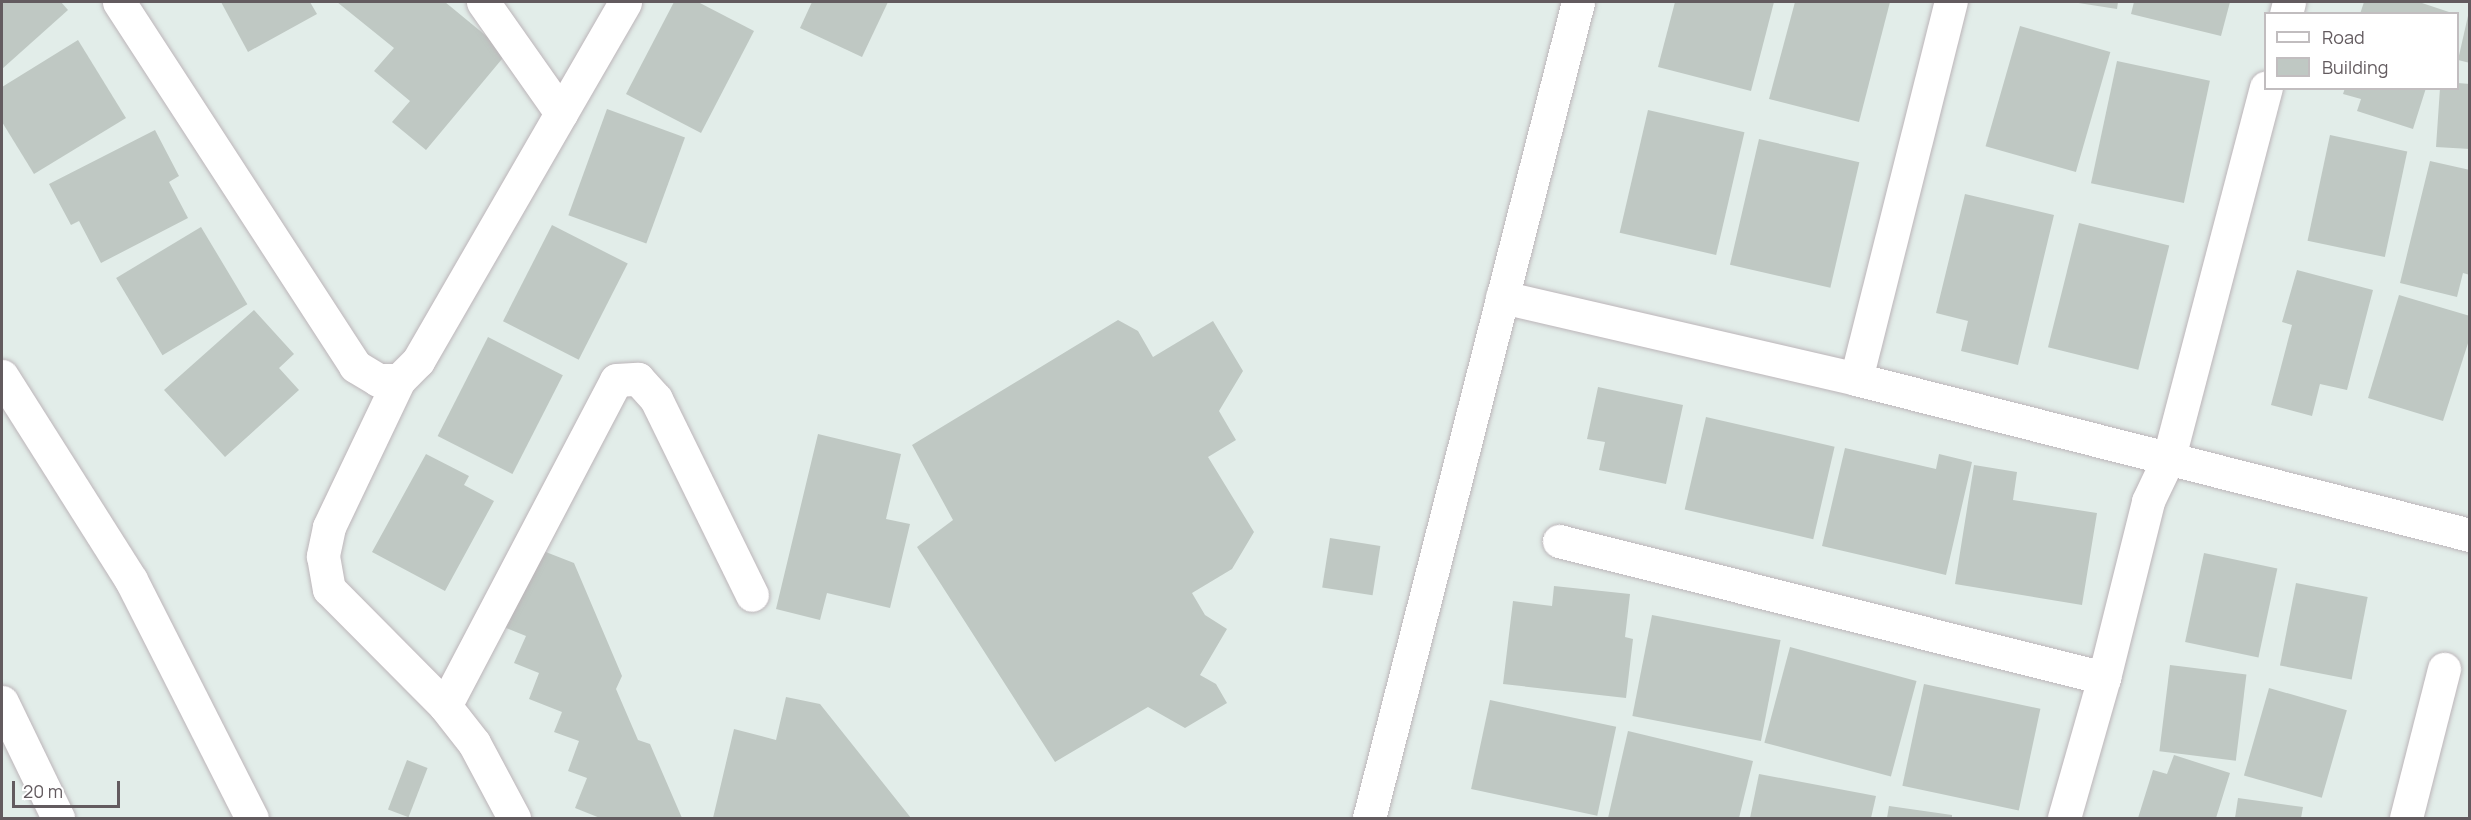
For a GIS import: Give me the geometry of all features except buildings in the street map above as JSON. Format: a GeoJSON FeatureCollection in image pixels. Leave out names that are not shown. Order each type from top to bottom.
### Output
{"type":"FeatureCollection","features":[{"type":"Feature","properties":{"kind":"street"},"geometry":{"type":"LineString","coordinates":[[119,2],[355,366],[378,380],[399,380]]}},
{"type":"Feature","properties":{"kind":"street"},"geometry":{"type":"LineString","coordinates":[[483,2],[561,113]]}},
{"type":"Feature","properties":{"kind":"street"},"geometry":{"type":"LineString","coordinates":[[514,819],[474,743],[446,706],[329,589],[322,556],[329,527],[399,380],[418,361],[625,2]]}},
{"type":"Feature","properties":{"kind":"street"},"geometry":{"type":"LineString","coordinates":[[1369,819],[1578,2]]}},
{"type":"Feature","properties":{"kind":"street"},"geometry":{"type":"LineString","coordinates":[[1856,380],[1951,2]]}},
{"type":"Feature","properties":{"kind":"street"},"geometry":{"type":"LineString","coordinates":[[2064,819],[2104,678],[2148,501],[2169,456],[2265,90]]}},
{"type":"Feature","properties":{"kind":"street"},"geometry":{"type":"LineString","coordinates":[[1502,297],[2169,456],[2469,535]]}},
{"type":"Feature","properties":{"kind":"street"},"geometry":{"type":"LineString","coordinates":[[2,376],[131,580],[252,819]]}},
{"type":"Feature","properties":{"kind":"street"},"geometry":{"type":"LineString","coordinates":[[446,706],[616,380],[638,379],[656,399],[752,595]]}},
{"type":"Feature","properties":{"kind":"street"},"geometry":{"type":"LineString","coordinates":[[1559,541],[2104,678]]}},
{"type":"Feature","properties":{"kind":"street"},"geometry":{"type":"LineString","coordinates":[[2406,819],[2444,669]]}},
{"type":"Feature","properties":{"kind":"street"},"geometry":{"type":"LineString","coordinates":[[2,702],[58,819]]}}]}
